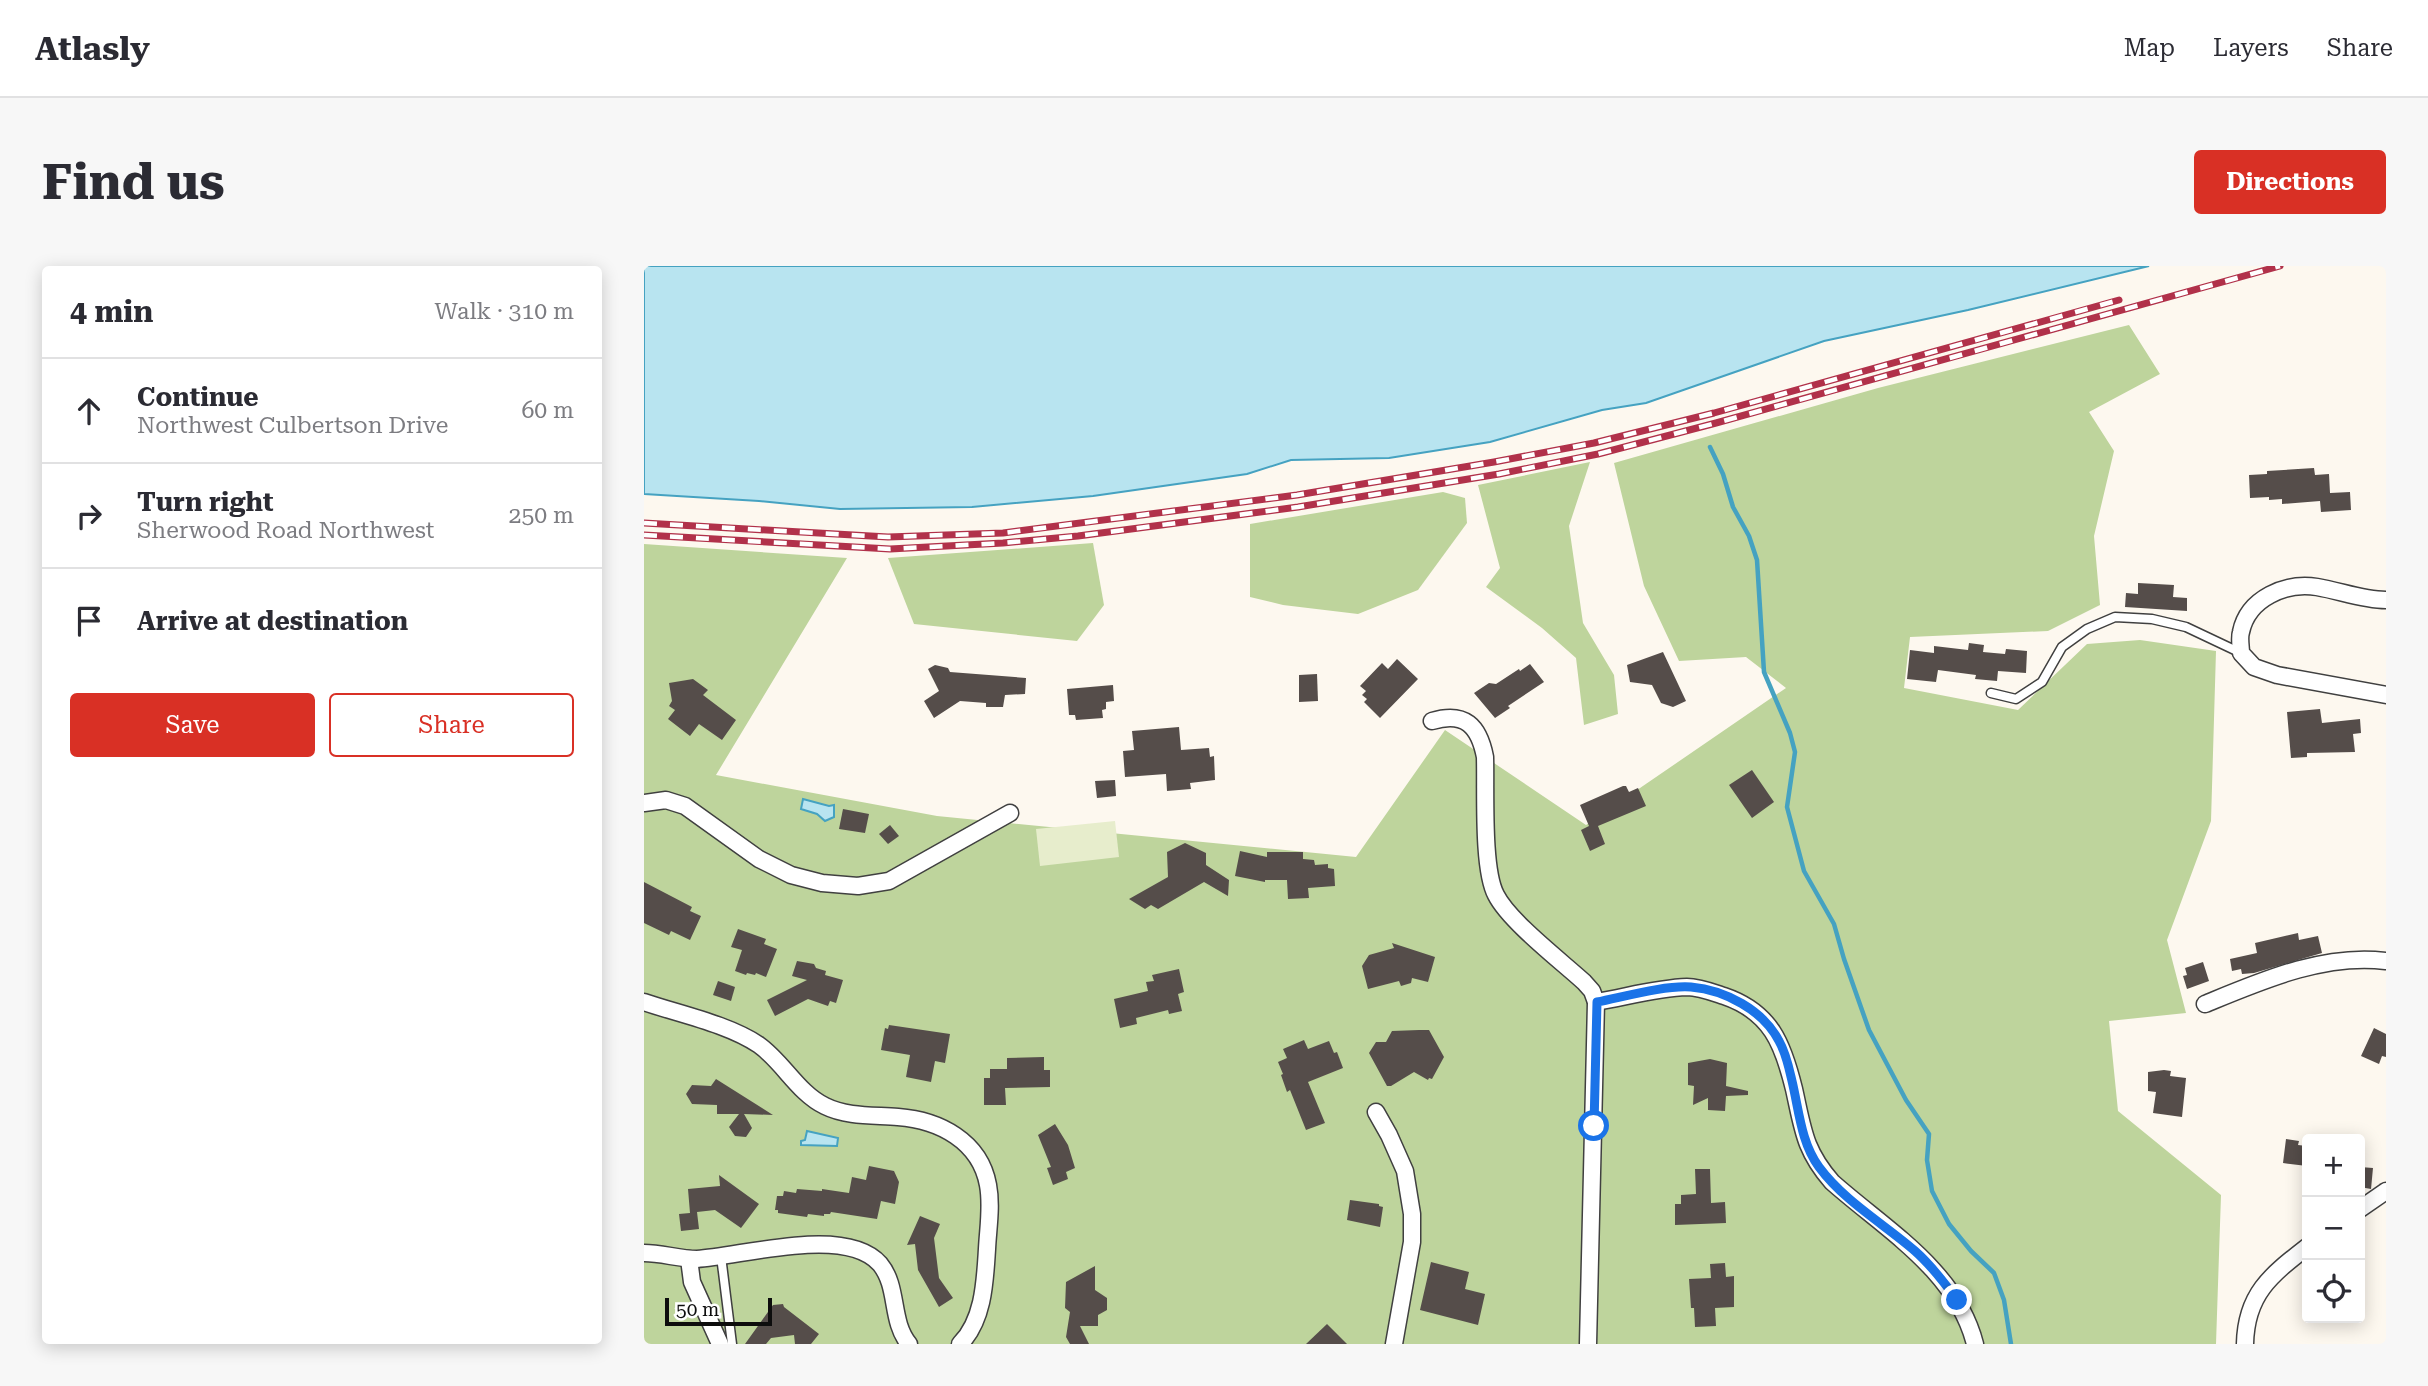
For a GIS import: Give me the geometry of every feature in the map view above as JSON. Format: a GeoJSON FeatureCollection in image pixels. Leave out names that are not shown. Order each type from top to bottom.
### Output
{"type":"FeatureCollection","features":[{"type":"Feature","properties":{"kind":"street"},"geometry":{"type":"LineString","coordinates":[[2386,600],[2371,600],[2315,587],[2292,587],[2266,596],[2253,608],[2241,631],[2241,653],[2254,667],[2277,675],[2386,695]]}},
{"type":"Feature","properties":{"kind":"street"},"geometry":{"type":"LineString","coordinates":[[1432,721],[1457,718],[1467,722],[1482,742],[1485,757],[1488,864],[1490,882],[1497,898],[1511,915],[1584,982],[1597,1002],[1585,1342]]}},
{"type":"Feature","properties":{"kind":"street"},"geometry":{"type":"LineString","coordinates":[[644,803],[666,800],[677,802],[775,868],[804,880],[844,886],[869,886],[889,881],[1010,813]]}},
{"type":"Feature","properties":{"kind":"street"},"geometry":{"type":"LineString","coordinates":[[2205,1004],[2267,978],[2322,964],[2386,961]]}},
{"type":"Feature","properties":{"kind":"street"},"geometry":{"type":"LineString","coordinates":[[1597,1002],[1690,987],[1731,998],[1750,1008],[1767,1023],[1779,1041],[1788,1064],[1808,1149],[1819,1167],[1832,1182],[1932,1267],[1957,1300],[1975,1344]]}},
{"type":"Feature","properties":{"kind":"street"},"geometry":{"type":"LineString","coordinates":[[644,1002],[718,1027],[757,1044],[811,1097],[830,1108],[850,1114],[917,1119],[939,1126],[962,1139],[974,1154],[986,1178],[990,1212],[979,1308],[970,1333],[960,1344]]}},
{"type":"Feature","properties":{"kind":"street"},"geometry":{"type":"LineString","coordinates":[[1376,1112],[1405,1171],[1412,1214],[1412,1242],[1394,1344]]}},
{"type":"Feature","properties":{"kind":"street"},"geometry":{"type":"LineString","coordinates":[[2365,1206],[2386,1191]]}},
{"type":"Feature","properties":{"kind":"street"},"geometry":{"type":"LineString","coordinates":[[644,1253],[689,1259],[814,1245],[837,1245],[864,1251],[881,1265],[887,1275],[901,1332],[909,1344]]}},
{"type":"Feature","properties":{"kind":"street"},"geometry":{"type":"LineString","coordinates":[[2245,1344],[2245,1325],[2254,1298],[2274,1273],[2302,1251]]}},
{"type":"Feature","properties":{"kind":"street"},"geometry":{"type":"LineString","coordinates":[[689,1259],[692,1282],[720,1344]]}},
{"type":"Feature","properties":{"kind":"lane"},"geometry":{"type":"LineString","coordinates":[[1991,693],[2016,699],[2042,682],[2062,647],[2087,629],[2115,617],[2152,619],[2186,626],[2241,653]]}},
{"type":"Feature","properties":{"kind":"lane"},"geometry":{"type":"LineString","coordinates":[[721,1256],[732,1344]]}},
{"type":"Feature","properties":{"kind":"green space"},"geometry":{"type":"Polygon","coordinates":[[[2129,325],[2160,374],[2089,412],[2114,451],[2094,536],[2100,605],[2048,631],[1910,637],[1904,688],[2018,710],[2087,644],[2140,640],[2216,651],[2211,821],[2167,940],[2186,1013],[2109,1021],[2118,1111],[2221,1195],[2216,1344],[644,1344],[644,544],[847,558],[716,775],[937,816],[1356,857],[1445,730],[1586,825],[1786,688],[1746,657],[1679,661],[1644,586],[1614,463],[1878,388],[2129,325]]]}},
{"type":"Feature","properties":{"kind":"green space"},"geometry":{"type":"Polygon","coordinates":[[[1590,462],[1569,526],[1583,623],[1614,675],[1618,714],[1584,725],[1576,658],[1542,628],[1486,587],[1500,568],[1478,485],[1590,462]]]}},
{"type":"Feature","properties":{"kind":"green space"},"geometry":{"type":"Polygon","coordinates":[[[1443,492],[1465,498],[1467,523],[1418,590],[1358,614],[1283,605],[1250,597],[1250,524],[1443,492]]]}},
{"type":"Feature","properties":{"kind":"green space"},"geometry":{"type":"Polygon","coordinates":[[[1093,543],[1104,605],[1077,641],[914,624],[888,558],[1093,543]]]}},
{"type":"Feature","properties":{"kind":"green space"},"geometry":{"type":"Polygon","coordinates":[[[1115,821],[1119,857],[1040,866],[1036,829],[1115,821]]]}},
{"type":"Feature","properties":{"kind":"water"},"geometry":{"type":"Polygon","coordinates":[[[644,266],[2149,266],[1968,310],[1824,341],[1646,403],[1602,410],[1490,442],[1389,458],[1291,460],[1247,474],[1093,496],[972,507],[840,509],[644,494],[644,266]]]}},
{"type":"Feature","properties":{"kind":"water"},"geometry":{"type":"Polygon","coordinates":[[[803,799],[834,805],[834,817],[825,821],[817,814],[801,809],[803,799]]]}},
{"type":"Feature","properties":{"kind":"water"},"geometry":{"type":"Polygon","coordinates":[[[807,1131],[838,1138],[837,1146],[801,1145],[807,1131]]]}},
{"type":"Feature","properties":{"kind":"building"},"geometry":{"type":"Polygon","coordinates":[[[2314,468],[2315,475],[2329,474],[2330,493],[2350,492],[2351,510],[2321,512],[2320,501],[2282,504],[2282,499],[2250,498],[2249,475],[2314,468]]]}},
{"type":"Feature","properties":{"kind":"building"},"geometry":{"type":"Polygon","coordinates":[[[2138,583],[2174,585],[2173,597],[2187,598],[2187,611],[2125,607],[2126,593],[2138,594],[2138,583]]]}},
{"type":"Feature","properties":{"kind":"building"},"geometry":{"type":"Polygon","coordinates":[[[1969,643],[1984,645],[1983,652],[2005,654],[2006,649],[2027,651],[2026,673],[1998,671],[1997,681],[1938,670],[1936,682],[1907,679],[1910,650],[1934,653],[1934,646],[1968,650],[1969,643]]]}},
{"type":"Feature","properties":{"kind":"building"},"geometry":{"type":"Polygon","coordinates":[[[1663,652],[1686,701],[1673,707],[1661,703],[1652,685],[1630,682],[1627,665],[1663,652]]]}},
{"type":"Feature","properties":{"kind":"building"},"geometry":{"type":"Polygon","coordinates":[[[1397,659],[1418,679],[1380,718],[1364,702],[1367,699],[1362,695],[1366,691],[1360,686],[1382,663],[1388,669],[1397,659]]]}},
{"type":"Feature","properties":{"kind":"building"},"geometry":{"type":"Polygon","coordinates":[[[1530,664],[1544,682],[1495,718],[1474,693],[1489,683],[1496,684],[1530,664]]]}},
{"type":"Feature","properties":{"kind":"building"},"geometry":{"type":"Polygon","coordinates":[[[935,665],[948,668],[950,672],[1026,678],[1025,694],[1005,695],[1003,707],[986,707],[986,703],[960,701],[934,718],[924,701],[939,691],[928,669],[935,665]]]}},
{"type":"Feature","properties":{"kind":"building"},"geometry":{"type":"Polygon","coordinates":[[[1317,674],[1318,701],[1299,702],[1299,675],[1317,674]]]}},
{"type":"Feature","properties":{"kind":"building"},"geometry":{"type":"Polygon","coordinates":[[[693,679],[708,690],[703,695],[736,720],[722,740],[699,724],[690,736],[668,719],[675,710],[669,706],[672,701],[669,683],[693,679]]]}},
{"type":"Feature","properties":{"kind":"building"},"geometry":{"type":"Polygon","coordinates":[[[1113,685],[1114,701],[1106,702],[1106,709],[1102,710],[1103,718],[1076,720],[1075,715],[1069,715],[1067,689],[1113,685]]]}},
{"type":"Feature","properties":{"kind":"building"},"geometry":{"type":"Polygon","coordinates":[[[2320,709],[2322,723],[2360,719],[2361,733],[2353,734],[2355,752],[2307,753],[2307,757],[2291,758],[2287,712],[2320,709]]]}},
{"type":"Feature","properties":{"kind":"building"},"geometry":{"type":"Polygon","coordinates":[[[1179,727],[1181,750],[1209,748],[1210,757],[1214,756],[1215,780],[1190,783],[1191,789],[1167,791],[1166,774],[1125,777],[1123,751],[1134,750],[1132,731],[1179,727]]]}},
{"type":"Feature","properties":{"kind":"building"},"geometry":{"type":"Polygon","coordinates":[[[1752,770],[1774,802],[1752,818],[1729,785],[1752,770]]]}},
{"type":"Feature","properties":{"kind":"building"},"geometry":{"type":"Polygon","coordinates":[[[1115,780],[1116,796],[1097,798],[1095,781],[1115,780]]]}},
{"type":"Feature","properties":{"kind":"building"},"geometry":{"type":"Polygon","coordinates":[[[1626,786],[1629,792],[1638,788],[1646,806],[1598,826],[1605,844],[1590,851],[1581,830],[1589,826],[1580,805],[1626,786]]]}},
{"type":"Feature","properties":{"kind":"building"},"geometry":{"type":"Polygon","coordinates":[[[843,809],[869,814],[865,833],[839,829],[843,809]]]}},
{"type":"Feature","properties":{"kind":"building"},"geometry":{"type":"Polygon","coordinates":[[[890,825],[899,836],[888,844],[879,834],[890,825]]]}},
{"type":"Feature","properties":{"kind":"building"},"geometry":{"type":"Polygon","coordinates":[[[1185,843],[1206,853],[1206,865],[1229,880],[1228,896],[1204,882],[1158,909],[1151,905],[1145,909],[1129,899],[1168,877],[1167,852],[1185,843]]]}},
{"type":"Feature","properties":{"kind":"building"},"geometry":{"type":"Polygon","coordinates":[[[1240,851],[1267,857],[1267,852],[1303,852],[1303,859],[1314,860],[1315,865],[1328,864],[1328,868],[1334,869],[1335,886],[1308,888],[1309,898],[1288,899],[1287,880],[1265,882],[1235,876],[1240,851]]]}},
{"type":"Feature","properties":{"kind":"building"},"geometry":{"type":"Polygon","coordinates":[[[644,882],[692,907],[690,911],[701,916],[690,940],[671,931],[669,935],[644,923],[644,882]]]}},
{"type":"Feature","properties":{"kind":"building"},"geometry":{"type":"Polygon","coordinates":[[[738,929],[766,939],[764,944],[777,949],[766,977],[735,971],[742,950],[731,947],[738,929]]]}},
{"type":"Feature","properties":{"kind":"building"},"geometry":{"type":"Polygon","coordinates":[[[2298,933],[2299,940],[2318,936],[2322,953],[2254,973],[2242,974],[2241,969],[2232,971],[2230,959],[2257,953],[2255,943],[2298,933]]]}},
{"type":"Feature","properties":{"kind":"building"},"geometry":{"type":"Polygon","coordinates":[[[1392,943],[1435,957],[1428,982],[1412,978],[1411,983],[1401,986],[1399,981],[1368,989],[1362,966],[1369,955],[1394,948],[1392,943]]]}},
{"type":"Feature","properties":{"kind":"building"},"geometry":{"type":"Polygon","coordinates":[[[797,961],[814,964],[816,968],[826,971],[825,975],[843,980],[836,1003],[830,1001],[828,1006],[808,999],[775,1016],[767,1000],[807,980],[792,976],[797,961]]]}},
{"type":"Feature","properties":{"kind":"building"},"geometry":{"type":"Polygon","coordinates":[[[2203,962],[2209,981],[2187,989],[2183,976],[2187,975],[2185,968],[2203,962]]]}},
{"type":"Feature","properties":{"kind":"building"},"geometry":{"type":"Polygon","coordinates":[[[1179,969],[1184,992],[1178,994],[1182,1011],[1169,1014],[1168,1010],[1136,1018],[1137,1024],[1120,1028],[1114,999],[1148,991],[1146,982],[1154,981],[1152,975],[1179,969]]]}},
{"type":"Feature","properties":{"kind":"building"},"geometry":{"type":"Polygon","coordinates":[[[718,981],[735,987],[731,1001],[713,995],[718,981]]]}},
{"type":"Feature","properties":{"kind":"building"},"geometry":{"type":"Polygon","coordinates":[[[889,1025],[950,1034],[945,1063],[935,1061],[931,1082],[906,1077],[910,1055],[881,1050],[885,1028],[888,1029],[889,1025]]]}},
{"type":"Feature","properties":{"kind":"building"},"geometry":{"type":"Polygon","coordinates":[[[2374,1028],[2386,1034],[2386,1057],[2382,1056],[2379,1064],[2361,1056],[2374,1028]]]}},
{"type":"Feature","properties":{"kind":"building"},"geometry":{"type":"Polygon","coordinates":[[[1429,1030],[1444,1057],[1432,1079],[1428,1080],[1414,1072],[1387,1086],[1369,1053],[1376,1042],[1386,1042],[1392,1031],[1429,1030]]]}},
{"type":"Feature","properties":{"kind":"building"},"geometry":{"type":"Polygon","coordinates":[[[1304,1040],[1308,1049],[1329,1041],[1343,1068],[1308,1082],[1325,1123],[1306,1130],[1290,1090],[1287,1092],[1278,1062],[1287,1058],[1283,1049],[1304,1040]]]}},
{"type":"Feature","properties":{"kind":"building"},"geometry":{"type":"Polygon","coordinates":[[[1044,1057],[1044,1070],[1050,1070],[1050,1087],[1005,1088],[1006,1105],[984,1105],[984,1078],[990,1078],[990,1069],[1007,1069],[1007,1058],[1044,1057]]]}},
{"type":"Feature","properties":{"kind":"building"},"geometry":{"type":"Polygon","coordinates":[[[1710,1059],[1727,1063],[1726,1086],[1748,1091],[1748,1095],[1726,1096],[1725,1111],[1708,1110],[1708,1098],[1693,1105],[1694,1086],[1688,1085],[1688,1063],[1710,1059]]]}},
{"type":"Feature","properties":{"kind":"building"},"geometry":{"type":"Polygon","coordinates":[[[2171,1071],[2170,1076],[2186,1078],[2182,1117],[2153,1113],[2156,1092],[2148,1091],[2148,1072],[2171,1071]]]}},
{"type":"Feature","properties":{"kind":"building"},"geometry":{"type":"Polygon","coordinates":[[[716,1079],[773,1115],[744,1114],[752,1128],[746,1137],[735,1136],[729,1127],[739,1114],[717,1114],[717,1105],[692,1104],[686,1094],[692,1085],[711,1086],[716,1079]]]}},
{"type":"Feature","properties":{"kind":"building"},"geometry":{"type":"Polygon","coordinates":[[[1055,1124],[1068,1145],[1075,1168],[1066,1172],[1068,1179],[1053,1185],[1047,1168],[1051,1167],[1038,1135],[1055,1124]]]}},
{"type":"Feature","properties":{"kind":"building"},"geometry":{"type":"Polygon","coordinates":[[[2286,1139],[2299,1141],[2298,1145],[2302,1145],[2302,1165],[2283,1163],[2286,1139]]]}},
{"type":"Feature","properties":{"kind":"building"},"geometry":{"type":"Polygon","coordinates":[[[869,1166],[894,1171],[899,1182],[895,1204],[881,1201],[877,1219],[831,1212],[824,1216],[808,1214],[807,1217],[778,1213],[778,1210],[775,1210],[777,1196],[783,1196],[784,1191],[796,1193],[797,1189],[822,1189],[849,1193],[852,1177],[866,1180],[869,1166]]]}},
{"type":"Feature","properties":{"kind":"building"},"geometry":{"type":"Polygon","coordinates":[[[2365,1167],[2373,1168],[2371,1189],[2365,1188],[2365,1167]]]}},
{"type":"Feature","properties":{"kind":"building"},"geometry":{"type":"Polygon","coordinates":[[[1695,1169],[1710,1169],[1711,1203],[1725,1202],[1726,1223],[1675,1225],[1675,1204],[1681,1204],[1681,1195],[1696,1194],[1695,1169]]]}},
{"type":"Feature","properties":{"kind":"building"},"geometry":{"type":"Polygon","coordinates":[[[719,1175],[759,1204],[741,1228],[715,1210],[697,1212],[699,1229],[681,1231],[679,1214],[690,1213],[688,1189],[720,1186],[719,1175]]]}},
{"type":"Feature","properties":{"kind":"building"},"geometry":{"type":"Polygon","coordinates":[[[1350,1200],[1379,1204],[1383,1207],[1380,1227],[1347,1220],[1350,1200]]]}},
{"type":"Feature","properties":{"kind":"building"},"geometry":{"type":"Polygon","coordinates":[[[920,1216],[940,1224],[934,1238],[939,1278],[953,1298],[939,1307],[918,1270],[915,1244],[907,1245],[920,1216]]]}},
{"type":"Feature","properties":{"kind":"building"},"geometry":{"type":"Polygon","coordinates":[[[1431,1262],[1469,1272],[1465,1289],[1485,1294],[1478,1325],[1420,1310],[1431,1262]]]}},
{"type":"Feature","properties":{"kind":"building"},"geometry":{"type":"Polygon","coordinates":[[[1725,1263],[1726,1277],[1734,1276],[1734,1307],[1715,1308],[1716,1326],[1695,1327],[1689,1279],[1711,1278],[1710,1264],[1725,1263]]]}},
{"type":"Feature","properties":{"kind":"building"},"geometry":{"type":"Polygon","coordinates":[[[1095,1266],[1095,1290],[1107,1298],[1107,1310],[1098,1315],[1098,1326],[1080,1326],[1089,1344],[1070,1344],[1066,1337],[1070,1312],[1065,1308],[1066,1282],[1095,1266]]]}},
{"type":"Feature","properties":{"kind":"building"},"geometry":{"type":"Polygon","coordinates":[[[783,1304],[819,1334],[811,1344],[795,1344],[794,1335],[771,1338],[766,1344],[745,1344],[773,1305],[783,1304]]]}},
{"type":"Feature","properties":{"kind":"building"},"geometry":{"type":"Polygon","coordinates":[[[1327,1324],[1347,1344],[1306,1344],[1327,1324]]]}},
{"type":"Feature","properties":{"kind":"waterway"},"geometry":{"type":"LineString","coordinates":[[1710,447],[1757,560],[1764,672],[1790,733],[1795,752],[1787,807],[1804,871],[1834,924],[1869,1030],[1906,1100],[1929,1134],[1927,1160],[1932,1191],[1949,1224],[1994,1273],[2004,1300],[2011,1344]]}},
{"type":"Feature","properties":{"kind":"railway"},"geometry":{"type":"LineString","coordinates":[[644,535],[890,549],[1003,543],[1078,536],[1298,507],[1499,474],[1598,454],[1716,423],[2280,266]]}},
{"type":"Feature","properties":{"kind":"railway"},"geometry":{"type":"LineString","coordinates":[[644,523],[888,537],[1003,533],[1297,495],[1594,443],[1714,413],[2119,300]]}},
{"type":"Feature","properties":{"kind":"route"},"geometry":{"type":"LineString","coordinates":[[1594,1126],[1597,1002],[1690,987],[1731,998],[1750,1008],[1767,1023],[1779,1041],[1788,1064],[1808,1149],[1819,1167],[1859,1206],[1932,1267],[1957,1300]]}}]}
